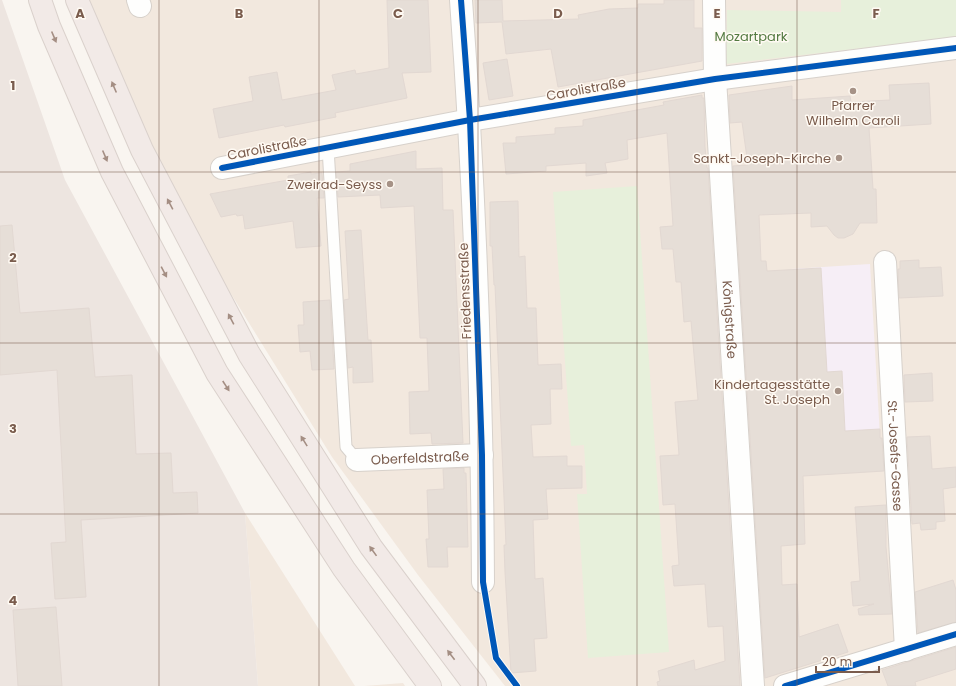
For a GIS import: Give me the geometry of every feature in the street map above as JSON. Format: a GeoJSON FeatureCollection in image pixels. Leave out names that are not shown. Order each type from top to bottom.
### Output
{"type":"FeatureCollection","features":[{"type":"Feature","properties":{"kind":"highway"},"geometry":{"type":"LineString","coordinates":[[40,0],[49,26],[112,172],[217,372],[344,569],[430,686]]}},
{"type":"Feature","properties":{"kind":"highway"},"geometry":{"type":"LineString","coordinates":[[77,0],[142,150],[249,354],[371,547],[475,686]]}},
{"type":"Feature","properties":{"kind":"street","name":"Friedensstraße"},"geometry":{"type":"LineString","coordinates":[[461,0],[470,120],[482,455],[483,582]]}},
{"type":"Feature","properties":{"kind":"street","name":"Königstraße"},"geometry":{"type":"LineString","coordinates":[[714,0],[715,79],[753,686]]}},
{"type":"Feature","properties":{"kind":"street","name":"Carolistraße"},"geometry":{"type":"LineString","coordinates":[[222,168],[470,120],[715,79],[956,48]]}},
{"type":"Feature","properties":{"kind":"street","name":"St.-Josefs-Gasse"},"geometry":{"type":"LineString","coordinates":[[885,262],[906,650]]}},
{"type":"Feature","properties":{"kind":"street","name":"Oberfeldstraße"},"geometry":{"type":"LineString","coordinates":[[357,460],[482,455]]}},
{"type":"Feature","properties":{"kind":"street"},"geometry":{"type":"LineString","coordinates":[[785,686],[956,634]]}},
{"type":"Feature","properties":{"kind":"lane"},"geometry":{"type":"LineString","coordinates":[[328,148],[346,447],[357,460]]}},
{"type":"Feature","properties":{"kind":"shaded area"},"geometry":{"type":"Polygon","coordinates":[[[0,0],[2,0],[65,180],[245,513],[258,686],[0,686],[0,0]]]}},
{"type":"Feature","properties":{"kind":"shaded area"},"geometry":{"type":"Polygon","coordinates":[[[77,0],[956,0],[956,686],[505,686],[418,575],[332,457],[142,150],[77,0]]]}},
{"type":"Feature","properties":{"kind":"shaded area","name":"Kindertagesstätte St. Joseph"},"geometry":{"type":"Polygon","coordinates":[[[870,264],[882,471],[801,445],[791,269],[870,264]]]}},
{"type":"Feature","properties":{"kind":"shaded area"},"geometry":{"type":"Polygon","coordinates":[[[245,513],[355,686],[258,686],[245,513]]]}},
{"type":"Feature","properties":{"kind":"shaded area"},"geometry":{"type":"Polygon","coordinates":[[[403,683],[405,686],[364,686],[403,683]]]}},
{"type":"Feature","properties":{"kind":"green space","name":"Mozartpark"},"geometry":{"type":"Polygon","coordinates":[[[841,0],[956,0],[956,37],[726,64],[727,10],[841,12],[841,0]]]}},
{"type":"Feature","properties":{"kind":"green space"},"geometry":{"type":"Polygon","coordinates":[[[637,186],[669,652],[588,658],[577,494],[587,494],[584,445],[571,446],[553,192],[637,186]]]}},
{"type":"Feature","properties":{"kind":"building"},"geometry":{"type":"Polygon","coordinates":[[[387,0],[428,0],[431,72],[402,73],[407,98],[335,113],[336,117],[285,127],[284,125],[219,138],[213,109],[253,101],[249,77],[277,72],[282,100],[336,90],[332,75],[355,70],[356,74],[389,68],[387,0]]]}},
{"type":"Feature","properties":{"kind":"building"},"geometry":{"type":"Polygon","coordinates":[[[475,0],[502,0],[503,21],[579,19],[578,15],[609,9],[638,8],[638,4],[664,4],[664,0],[694,0],[694,28],[702,28],[702,61],[558,87],[551,49],[506,54],[502,22],[476,23],[475,0]]]}},
{"type":"Feature","properties":{"kind":"building"},"geometry":{"type":"Polygon","coordinates":[[[507,59],[513,96],[489,100],[483,63],[507,59]]]}},
{"type":"Feature","properties":{"kind":"building"},"geometry":{"type":"Polygon","coordinates":[[[929,83],[931,124],[869,128],[873,189],[876,189],[877,223],[860,223],[853,234],[844,238],[838,238],[827,226],[811,227],[811,213],[759,215],[761,261],[766,261],[767,271],[821,268],[827,372],[842,371],[845,431],[880,429],[884,471],[803,476],[805,544],[781,546],[782,585],[797,584],[799,637],[838,624],[848,652],[765,678],[733,166],[748,165],[742,122],[730,123],[729,95],[792,86],[792,100],[850,96],[851,102],[890,100],[889,85],[929,83]]]}},
{"type":"Feature","properties":{"kind":"building"},"geometry":{"type":"Polygon","coordinates":[[[702,95],[702,98],[704,98],[705,147],[708,168],[740,686],[658,686],[657,682],[660,681],[658,671],[694,660],[695,670],[725,661],[723,626],[708,627],[705,584],[674,586],[672,566],[679,565],[675,504],[663,505],[660,456],[679,455],[675,402],[698,400],[691,321],[684,322],[681,282],[676,282],[673,249],[662,249],[660,227],[673,226],[667,133],[627,140],[628,159],[605,163],[607,173],[586,176],[586,163],[546,166],[546,171],[506,174],[503,143],[516,143],[516,137],[555,134],[555,128],[583,126],[583,120],[664,105],[663,102],[702,95]]]}},
{"type":"Feature","properties":{"kind":"building"},"geometry":{"type":"Polygon","coordinates":[[[416,151],[416,169],[442,168],[443,210],[453,210],[463,443],[432,444],[431,433],[410,434],[409,392],[429,391],[427,338],[420,338],[414,206],[381,208],[380,195],[338,197],[336,172],[350,171],[350,164],[416,151]]]}},
{"type":"Feature","properties":{"kind":"building"},"geometry":{"type":"Polygon","coordinates":[[[311,172],[311,174],[322,173],[324,198],[317,198],[321,246],[296,248],[293,221],[245,229],[243,215],[237,216],[236,214],[221,217],[210,194],[288,180],[288,176],[311,172]]]}},
{"type":"Feature","properties":{"kind":"building"},"geometry":{"type":"Polygon","coordinates":[[[518,201],[519,257],[525,256],[527,308],[536,308],[538,365],[561,364],[562,389],[550,389],[551,424],[531,425],[533,457],[567,456],[567,466],[582,466],[582,488],[546,489],[548,519],[533,520],[535,579],[543,578],[547,638],[534,639],[536,671],[511,673],[505,572],[504,545],[506,545],[495,285],[492,246],[490,246],[490,202],[518,201]]]}},
{"type":"Feature","properties":{"kind":"building"},"geometry":{"type":"Polygon","coordinates":[[[12,225],[20,313],[89,308],[95,377],[132,375],[136,454],[171,453],[173,493],[197,492],[198,513],[81,520],[86,597],[55,599],[51,543],[66,542],[57,370],[0,375],[0,226],[12,225]]]}},
{"type":"Feature","properties":{"kind":"building"},"geometry":{"type":"Polygon","coordinates":[[[361,230],[368,340],[371,340],[373,382],[353,383],[353,367],[348,368],[344,300],[349,299],[345,231],[361,230]]]}},
{"type":"Feature","properties":{"kind":"building"},"geometry":{"type":"Polygon","coordinates":[[[919,260],[919,268],[941,267],[943,296],[899,298],[898,269],[900,269],[900,261],[919,260]]]}},
{"type":"Feature","properties":{"kind":"building"},"geometry":{"type":"Polygon","coordinates":[[[330,300],[334,369],[312,370],[310,351],[300,352],[298,325],[304,325],[303,302],[330,300]]]}},
{"type":"Feature","properties":{"kind":"building"},"geometry":{"type":"Polygon","coordinates":[[[932,373],[933,401],[905,402],[904,375],[932,373]]]}},
{"type":"Feature","properties":{"kind":"building"},"geometry":{"type":"Polygon","coordinates":[[[930,436],[932,469],[956,467],[956,487],[943,489],[945,521],[936,522],[936,529],[921,530],[920,523],[912,524],[907,437],[930,436]]]}},
{"type":"Feature","properties":{"kind":"building"},"geometry":{"type":"Polygon","coordinates":[[[464,468],[464,473],[466,473],[468,547],[447,547],[448,567],[428,567],[426,539],[429,539],[427,490],[444,489],[443,469],[464,468]]]}},
{"type":"Feature","properties":{"kind":"building"},"geometry":{"type":"Polygon","coordinates":[[[886,505],[886,547],[892,614],[859,615],[858,609],[874,604],[853,606],[851,582],[860,581],[855,507],[886,505]]]}},
{"type":"Feature","properties":{"kind":"building"},"geometry":{"type":"Polygon","coordinates":[[[953,580],[956,590],[956,622],[918,633],[915,592],[953,580]]]}},
{"type":"Feature","properties":{"kind":"building"},"geometry":{"type":"Polygon","coordinates":[[[56,607],[62,686],[18,686],[13,610],[56,607]]]}},
{"type":"Feature","properties":{"kind":"building"},"geometry":{"type":"Polygon","coordinates":[[[956,647],[956,669],[915,682],[916,686],[888,686],[882,670],[956,647]]]}},
{"type":"Feature","properties":{"kind":"cycle path"},"geometry":{"type":"LineString","coordinates":[[461,0],[470,120],[482,455],[483,582],[496,658],[517,686]]}},
{"type":"Feature","properties":{"kind":"cycle path"},"geometry":{"type":"LineString","coordinates":[[222,168],[470,120],[715,79],[956,48]]}},
{"type":"Feature","properties":{"kind":"cycle path"},"geometry":{"type":"LineString","coordinates":[[785,686],[956,634]]}},
{"type":"Feature","properties":{"kind":"place","name":"Pfarrer Wilhelm Caroli"},"geometry":{"type":"Point","coordinates":[853,91]}},
{"type":"Feature","properties":{"kind":"place","name":"Sankt-Joseph-Kirche"},"geometry":{"type":"Point","coordinates":[839,158]}},
{"type":"Feature","properties":{"kind":"place","name":"Zweirad-Seyss"},"geometry":{"type":"Point","coordinates":[390,184]}},
{"type":"Feature","properties":{"kind":"place","name":"Kindertagesstätte St. Joseph"},"geometry":{"type":"Point","coordinates":[838,391]}}]}
